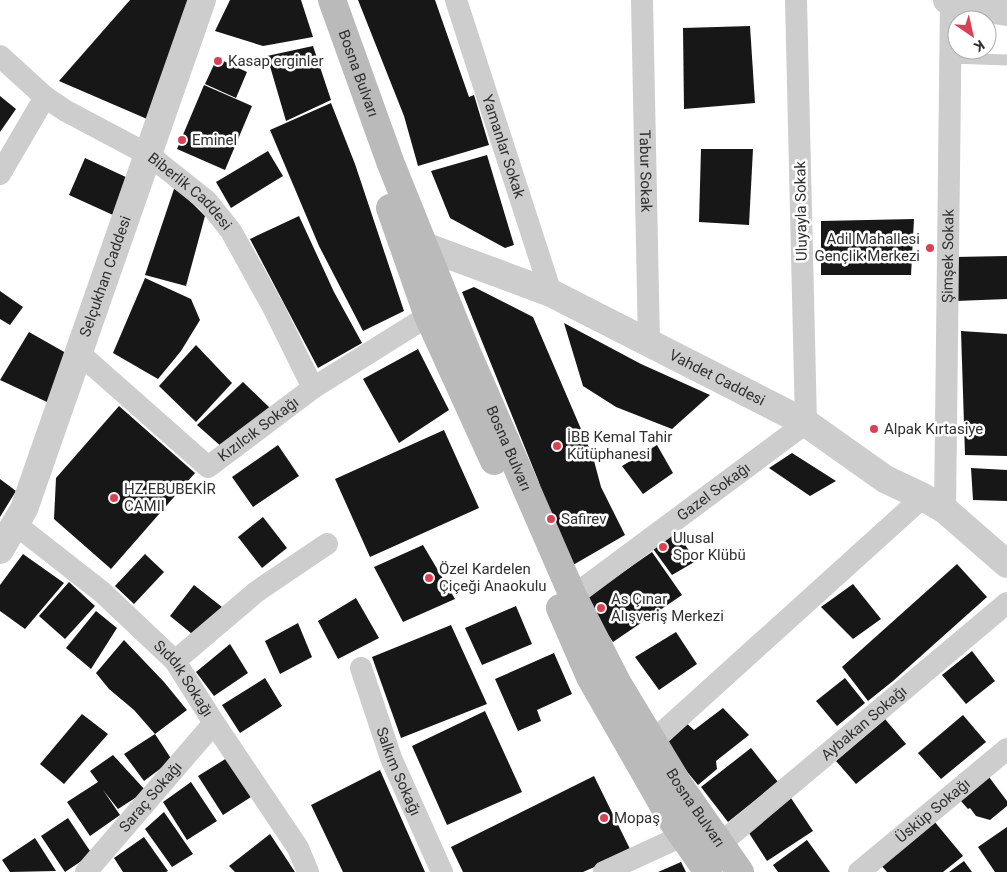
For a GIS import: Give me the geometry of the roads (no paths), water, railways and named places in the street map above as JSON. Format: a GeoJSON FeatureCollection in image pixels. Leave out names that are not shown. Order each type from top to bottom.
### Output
{"type":"FeatureCollection","features":[{"type":"Feature","properties":{"kind":"main road","name":"Bosna Bulvarı"},"geometry":{"type":"LineString","coordinates":[[313,0],[428,316],[590,677],[673,822],[708,872]]}},
{"type":"Feature","properties":{"kind":"main road","name":"Bosna Bulvarı"},"geometry":{"type":"LineString","coordinates":[[332,0],[391,164],[466,350],[573,596],[618,684],[679,785],[740,872]]}},
{"type":"Feature","properties":{"kind":"street","name":"Selçukhan Caddesi"},"geometry":{"type":"LineString","coordinates":[[0,550],[24,509],[202,0]]}},
{"type":"Feature","properties":{"kind":"street","name":"Yamanlar Sokak"},"geometry":{"type":"LineString","coordinates":[[456,0],[551,293]]}},
{"type":"Feature","properties":{"kind":"street","name":"Tabur Sokak"},"geometry":{"type":"LineString","coordinates":[[642,0],[649,342]]}},
{"type":"Feature","properties":{"kind":"street","name":"Uluyayla Sokak"},"geometry":{"type":"LineString","coordinates":[[796,0],[806,423]]}},
{"type":"Feature","properties":{"kind":"street"},"geometry":{"type":"LineString","coordinates":[[949,1],[1007,12]]}},
{"type":"Feature","properties":{"kind":"street","name":"Biberlik Caddesi"},"geometry":{"type":"LineString","coordinates":[[0,56],[45,97],[66,111],[149,155],[207,201],[231,231],[274,309],[312,388]]}},
{"type":"Feature","properties":{"kind":"street","name":"Şimşek Sokak"},"geometry":{"type":"LineString","coordinates":[[934,503],[950,60]]}},
{"type":"Feature","properties":{"kind":"street"},"geometry":{"type":"LineString","coordinates":[[0,174],[45,97]]}},
{"type":"Feature","properties":{"kind":"street","name":"Vahdet Caddesi"},"geometry":{"type":"LineString","coordinates":[[400,236],[551,293],[806,423],[885,479],[934,503],[1007,564]]}},
{"type":"Feature","properties":{"kind":"street","name":"Kızılcık Sokağı"},"geometry":{"type":"LineString","coordinates":[[79,353],[208,467],[312,388],[428,316]]}},
{"type":"Feature","properties":{"kind":"street","name":"Gazel Sokağı"},"geometry":{"type":"LineString","coordinates":[[573,596],[806,423]]}},
{"type":"Feature","properties":{"kind":"street"},"geometry":{"type":"LineString","coordinates":[[653,741],[934,503]]}},
{"type":"Feature","properties":{"kind":"street","name":"Sıddık Sokağı"},"geometry":{"type":"LineString","coordinates":[[15,524],[102,592],[175,661],[298,848],[308,872]]}},
{"type":"Feature","properties":{"kind":"street"},"geometry":{"type":"LineString","coordinates":[[175,661],[256,592],[327,544]]}},
{"type":"Feature","properties":{"kind":"street","name":"Aybakan Sokağı"},"geometry":{"type":"LineString","coordinates":[[720,844],[1007,603]]}},
{"type":"Feature","properties":{"kind":"street","name":"Salkım Sokağı"},"geometry":{"type":"LineString","coordinates":[[360,668],[391,758],[442,872]]}},
{"type":"Feature","properties":{"kind":"street","name":"Saraç Sokağı"},"geometry":{"type":"LineString","coordinates":[[86,872],[214,722]]}},
{"type":"Feature","properties":{"kind":"street","name":"Üsküp Sokağı"},"geometry":{"type":"LineString","coordinates":[[859,872],[1007,749]]}},
{"type":"Feature","properties":{"kind":"street"},"geometry":{"type":"LineString","coordinates":[[604,872],[682,836]]}},
{"type":"Feature","properties":{"kind":"place","name":"Kasap erginler"},"geometry":{"type":"Point","coordinates":[218,61]}},
{"type":"Feature","properties":{"kind":"place","name":"Eminel"},"geometry":{"type":"Point","coordinates":[182,140]}},
{"type":"Feature","properties":{"kind":"place","name":"Adil Mahallesi Gençlik Merkezi"},"geometry":{"type":"Point","coordinates":[930,248]}},
{"type":"Feature","properties":{"kind":"place","name":"Alpak Kırtasiye"},"geometry":{"type":"Point","coordinates":[874,429]}},
{"type":"Feature","properties":{"kind":"place","name":"İBB Kemal Tahir Kütüphanesi"},"geometry":{"type":"Point","coordinates":[557,446]}},
{"type":"Feature","properties":{"kind":"place","name":"HZ.EBUBEKİR CAMII"},"geometry":{"type":"Point","coordinates":[114,498]}},
{"type":"Feature","properties":{"kind":"place","name":"Safirev"},"geometry":{"type":"Point","coordinates":[551,519]}},
{"type":"Feature","properties":{"kind":"place","name":"Ulusal Spor Klübü"},"geometry":{"type":"Point","coordinates":[663,547]}},
{"type":"Feature","properties":{"kind":"place","name":"Özel Kardelen Çiçeği Anaokulu"},"geometry":{"type":"Point","coordinates":[429,578]}},
{"type":"Feature","properties":{"kind":"place","name":"As Çınar Alışveriş Merkezi"},"geometry":{"type":"Point","coordinates":[601,608]}},
{"type":"Feature","properties":{"kind":"place","name":"Mopaş"},"geometry":{"type":"Point","coordinates":[604,818]}}]}
